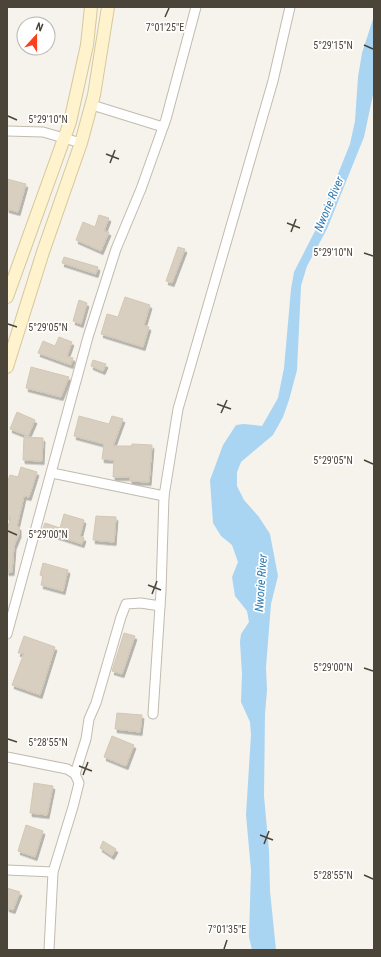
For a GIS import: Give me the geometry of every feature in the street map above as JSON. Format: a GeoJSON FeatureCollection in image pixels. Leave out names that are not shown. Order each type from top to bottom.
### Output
{"type":"FeatureCollection","features":[{"type":"Feature","properties":{"kind":"street"},"geometry":{"type":"LineString","coordinates":[[7,297],[65,137],[79,88],[88,44],[91,7]]}},
{"type":"Feature","properties":{"kind":"street"},"geometry":{"type":"LineString","coordinates":[[7,367],[43,252],[81,143],[92,105],[101,60],[108,7]]}},
{"type":"Feature","properties":{"kind":"street"},"geometry":{"type":"LineString","coordinates":[[7,634],[90,330],[116,250],[141,189],[163,127],[196,7]]}},
{"type":"Feature","properties":{"kind":"street"},"geometry":{"type":"LineString","coordinates":[[153,714],[160,606],[164,496],[178,409],[273,82],[290,7]]}},
{"type":"Feature","properties":{"kind":"street"},"geometry":{"type":"LineString","coordinates":[[92,105],[163,127]]}},
{"type":"Feature","properties":{"kind":"street"},"geometry":{"type":"LineString","coordinates":[[7,131],[43,132],[65,137],[81,143]]}},
{"type":"Feature","properties":{"kind":"street"},"geometry":{"type":"LineString","coordinates":[[52,473],[164,496]]}},
{"type":"Feature","properties":{"kind":"street"},"geometry":{"type":"LineString","coordinates":[[75,774],[86,739],[89,719],[96,703],[126,604],[141,603],[160,606]]}},
{"type":"Feature","properties":{"kind":"street"},"geometry":{"type":"LineString","coordinates":[[7,757],[67,770],[75,774],[79,783],[53,872],[49,950]]}},
{"type":"Feature","properties":{"kind":"street"},"geometry":{"type":"LineString","coordinates":[[7,870],[53,872]]}},
{"type":"Feature","properties":{"kind":"water","name":"Nworie River"},"geometry":{"type":"Polygon","coordinates":[[[374,16],[374,90],[364,137],[327,229],[307,266],[301,286],[297,370],[289,400],[283,417],[273,435],[241,462],[237,472],[237,486],[244,500],[259,517],[270,534],[278,576],[271,604],[266,667],[267,690],[265,714],[264,796],[269,851],[270,891],[276,950],[252,950],[249,937],[251,870],[246,815],[251,735],[250,722],[241,702],[242,674],[240,642],[241,634],[249,622],[247,611],[235,596],[232,577],[238,562],[232,545],[221,536],[213,523],[210,480],[223,445],[236,425],[244,424],[262,426],[278,398],[284,368],[291,289],[294,272],[315,231],[350,144],[355,121],[358,77],[362,53],[374,16]]]}},
{"type":"Feature","properties":{"kind":"building"},"geometry":{"type":"Polygon","coordinates":[[[7,179],[26,184],[18,212],[7,209],[7,179]]]}},
{"type":"Feature","properties":{"kind":"building"},"geometry":{"type":"Polygon","coordinates":[[[99,215],[109,218],[104,231],[109,232],[101,251],[76,240],[83,222],[95,227],[99,215]]]}},
{"type":"Feature","properties":{"kind":"building"},"geometry":{"type":"Polygon","coordinates":[[[178,247],[185,249],[172,283],[166,281],[178,247]]]}},
{"type":"Feature","properties":{"kind":"building"},"geometry":{"type":"Polygon","coordinates":[[[64,257],[98,267],[96,274],[62,263],[64,257]]]}},
{"type":"Feature","properties":{"kind":"building"},"geometry":{"type":"Polygon","coordinates":[[[125,297],[150,305],[144,325],[149,327],[143,347],[101,334],[107,314],[118,317],[125,297]]]}},
{"type":"Feature","properties":{"kind":"building"},"geometry":{"type":"Polygon","coordinates":[[[79,300],[87,303],[81,324],[73,321],[79,300]]]}},
{"type":"Feature","properties":{"kind":"building"},"geometry":{"type":"Polygon","coordinates":[[[59,337],[72,342],[67,356],[73,358],[71,365],[38,353],[43,341],[55,346],[59,337]]]}},
{"type":"Feature","properties":{"kind":"building"},"geometry":{"type":"Polygon","coordinates":[[[93,360],[106,364],[103,371],[91,366],[93,360]]]}},
{"type":"Feature","properties":{"kind":"building"},"geometry":{"type":"Polygon","coordinates":[[[31,367],[69,377],[61,397],[26,388],[31,367]]]}},
{"type":"Feature","properties":{"kind":"building"},"geometry":{"type":"Polygon","coordinates":[[[17,412],[35,420],[28,436],[10,429],[17,412]]]}},
{"type":"Feature","properties":{"kind":"building"},"geometry":{"type":"Polygon","coordinates":[[[79,416],[109,424],[112,416],[123,419],[113,446],[132,446],[132,444],[152,445],[149,482],[130,481],[130,477],[113,477],[114,460],[102,459],[104,444],[74,436],[79,416]]]}},
{"type":"Feature","properties":{"kind":"building"},"geometry":{"type":"Polygon","coordinates":[[[24,437],[43,438],[42,461],[23,460],[24,437]]]}},
{"type":"Feature","properties":{"kind":"building"},"geometry":{"type":"Polygon","coordinates":[[[21,467],[37,472],[29,497],[24,496],[17,526],[19,527],[19,534],[14,546],[12,572],[7,572],[7,528],[11,518],[7,517],[7,483],[10,475],[18,477],[21,467]]]}},
{"type":"Feature","properties":{"kind":"building"},"geometry":{"type":"Polygon","coordinates":[[[64,514],[84,520],[80,536],[84,538],[82,544],[42,531],[45,523],[60,528],[64,514]]]}},
{"type":"Feature","properties":{"kind":"building"},"geometry":{"type":"Polygon","coordinates":[[[96,516],[116,517],[114,542],[93,540],[96,516]]]}},
{"type":"Feature","properties":{"kind":"building"},"geometry":{"type":"Polygon","coordinates":[[[43,563],[68,570],[63,591],[41,585],[43,576],[40,575],[43,563]]]}},
{"type":"Feature","properties":{"kind":"building"},"geometry":{"type":"Polygon","coordinates":[[[124,633],[135,636],[122,674],[112,671],[124,633]]]}},
{"type":"Feature","properties":{"kind":"building"},"geometry":{"type":"Polygon","coordinates":[[[24,636],[55,647],[40,695],[12,685],[24,653],[18,653],[24,636]]]}},
{"type":"Feature","properties":{"kind":"building"},"geometry":{"type":"Polygon","coordinates":[[[117,713],[142,715],[140,732],[115,729],[117,713]]]}},
{"type":"Feature","properties":{"kind":"building"},"geometry":{"type":"Polygon","coordinates":[[[112,736],[134,745],[126,766],[104,757],[112,736]]]}},
{"type":"Feature","properties":{"kind":"building"},"geometry":{"type":"Polygon","coordinates":[[[34,783],[53,786],[47,815],[30,813],[34,783]]]}},
{"type":"Feature","properties":{"kind":"building"},"geometry":{"type":"Polygon","coordinates":[[[26,825],[43,831],[35,857],[18,851],[26,825]]]}},
{"type":"Feature","properties":{"kind":"building"},"geometry":{"type":"Polygon","coordinates":[[[103,841],[116,849],[112,856],[100,848],[103,841]]]}},
{"type":"Feature","properties":{"kind":"building"},"geometry":{"type":"Polygon","coordinates":[[[7,888],[20,892],[13,910],[7,908],[7,888]]]}}]}
